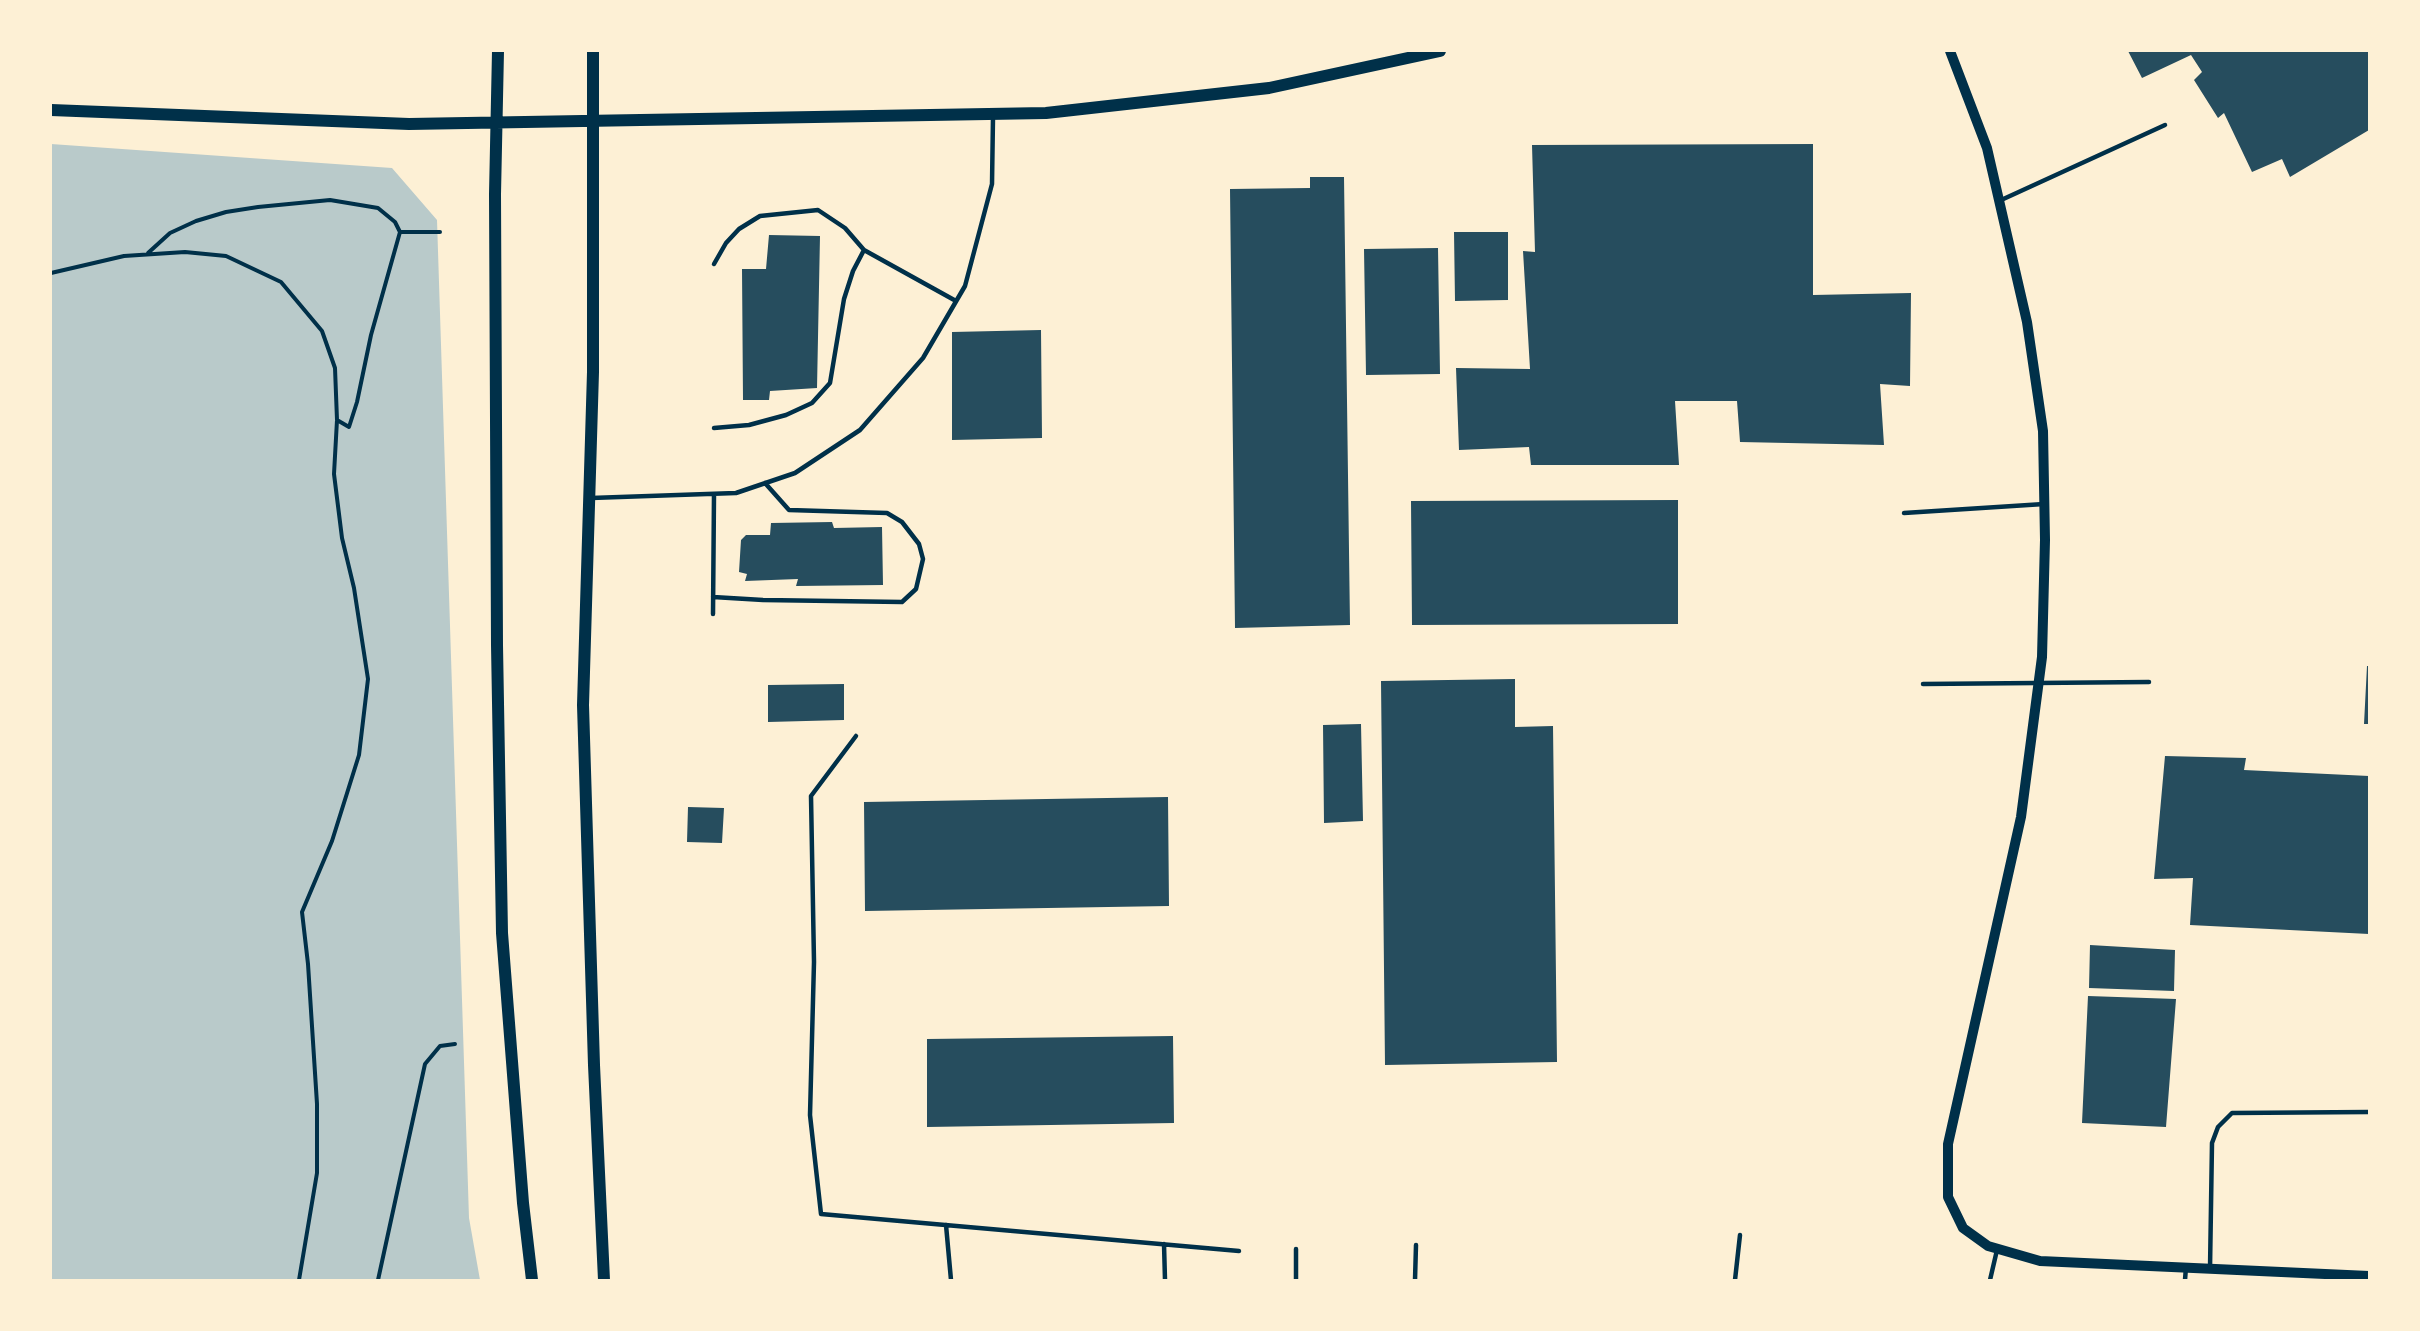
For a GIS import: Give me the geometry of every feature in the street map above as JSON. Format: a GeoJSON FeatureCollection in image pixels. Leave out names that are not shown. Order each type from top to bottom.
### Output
{"type":"FeatureCollection","features":[{"type":"Feature","properties":{"kind":"main road"},"geometry":{"type":"LineString","coordinates":[[498,51],[497,633],[502,933],[532,1280]]}},
{"type":"Feature","properties":{"kind":"main road"},"geometry":{"type":"LineString","coordinates":[[593,51],[595,122],[593,372],[583,705],[593,1054],[604,1280]]}},
{"type":"Feature","properties":{"kind":"main road"},"geometry":{"type":"LineString","coordinates":[[51,110],[409,124],[1047,113],[1269,88],[1440,51]]}},
{"type":"Feature","properties":{"kind":"street"},"geometry":{"type":"LineString","coordinates":[[1950,51],[1987,148],[2030,344],[2043,430],[2044,504],[2042,657],[2021,817],[1947,1144],[1948,1197],[1963,1228],[1988,1246],[2040,1261],[2369,1276]]}},
{"type":"Feature","properties":{"kind":"lane"},"geometry":{"type":"LineString","coordinates":[[589,498],[735,493],[795,472],[860,430],[923,358],[965,286],[992,184],[993,114]]}},
{"type":"Feature","properties":{"kind":"lane"},"geometry":{"type":"LineString","coordinates":[[1999,201],[2165,125]]}},
{"type":"Feature","properties":{"kind":"lane"},"geometry":{"type":"LineString","coordinates":[[714,264],[726,243],[739,229],[760,216],[818,210],[845,228],[864,250],[956,302]]}},
{"type":"Feature","properties":{"kind":"lane"},"geometry":{"type":"LineString","coordinates":[[714,428],[749,425],[786,416],[812,403],[830,383],[844,299],[864,250]]}},
{"type":"Feature","properties":{"kind":"lane"},"geometry":{"type":"LineString","coordinates":[[714,597],[902,602],[916,589],[922,559],[919,544],[902,522],[881,512],[789,510],[765,483]]}},
{"type":"Feature","properties":{"kind":"lane"},"geometry":{"type":"LineString","coordinates":[[713,614],[714,494]]}},
{"type":"Feature","properties":{"kind":"lane"},"geometry":{"type":"LineString","coordinates":[[1904,513],[2044,504]]}},
{"type":"Feature","properties":{"kind":"lane"},"geometry":{"type":"LineString","coordinates":[[1923,684],[2038,681],[2149,682]]}},
{"type":"Feature","properties":{"kind":"lane"},"geometry":{"type":"LineString","coordinates":[[856,736],[811,796],[814,962],[810,1114],[821,1214],[1239,1251]]}},
{"type":"Feature","properties":{"kind":"lane"},"geometry":{"type":"LineString","coordinates":[[2210,1269],[2212,1143],[2218,1127],[2232,1113],[2369,1112]]}},
{"type":"Feature","properties":{"kind":"lane"},"geometry":{"type":"LineString","coordinates":[[946,1225],[951,1280]]}},
{"type":"Feature","properties":{"kind":"lane"},"geometry":{"type":"LineString","coordinates":[[1735,1280],[1740,1235]]}},
{"type":"Feature","properties":{"kind":"lane"},"geometry":{"type":"LineString","coordinates":[[1164,1244],[1165,1280]]}},
{"type":"Feature","properties":{"kind":"lane"},"geometry":{"type":"LineString","coordinates":[[1415,1280],[1416,1245]]}},
{"type":"Feature","properties":{"kind":"lane"},"geometry":{"type":"LineString","coordinates":[[1990,1280],[1997,1248]]}},
{"type":"Feature","properties":{"kind":"lane"},"geometry":{"type":"LineString","coordinates":[[1296,1249],[1296,1280]]}},
{"type":"Feature","properties":{"kind":"lane"},"geometry":{"type":"LineString","coordinates":[[2185,1280],[2186,1268]]}},
{"type":"Feature","properties":{"kind":"path"},"geometry":{"type":"LineString","coordinates":[[147,254],[170,233],[196,221],[226,212],[330,200],[378,208],[395,222],[400,232],[371,336],[357,402],[349,427],[338,420]]}},
{"type":"Feature","properties":{"kind":"path"},"geometry":{"type":"LineString","coordinates":[[400,232],[440,232]]}},
{"type":"Feature","properties":{"kind":"path"},"geometry":{"type":"LineString","coordinates":[[51,273],[124,256],[185,252],[226,256],[281,282],[322,331],[335,368],[338,420],[335,484],[342,538],[354,588],[368,679],[358,755],[332,841],[302,912],[313,1034],[317,1173],[299,1280]]}},
{"type":"Feature","properties":{"kind":"path"},"geometry":{"type":"LineString","coordinates":[[378,1280],[425,1064],[440,1046],[455,1044]]}},
{"type":"Feature","properties":{"kind":"shaded area"},"geometry":{"type":"Polygon","coordinates":[[[51,144],[392,168],[437,220],[469,1218],[480,1280],[51,1280],[51,144]]]}},
{"type":"Feature","properties":{"kind":"building"},"geometry":{"type":"Polygon","coordinates":[[[2128,51],[2369,51],[2369,130],[2290,177],[2282,159],[2252,172],[2224,113],[2218,118],[2194,80],[2202,72],[2191,55],[2142,78],[2128,51]]]}},
{"type":"Feature","properties":{"kind":"building"},"geometry":{"type":"Polygon","coordinates":[[[1813,144],[1813,295],[1911,293],[1910,386],[1880,384],[1884,445],[1740,442],[1737,401],[1675,401],[1679,465],[1531,465],[1529,447],[1459,450],[1456,368],[1530,369],[1523,251],[1535,252],[1532,145],[1813,144]]]}},
{"type":"Feature","properties":{"kind":"building"},"geometry":{"type":"Polygon","coordinates":[[[1310,177],[1344,177],[1350,625],[1235,628],[1230,189],[1310,188],[1310,177]]]}},
{"type":"Feature","properties":{"kind":"building"},"geometry":{"type":"Polygon","coordinates":[[[1454,232],[1508,232],[1508,300],[1455,301],[1454,232]]]}},
{"type":"Feature","properties":{"kind":"building"},"geometry":{"type":"Polygon","coordinates":[[[769,235],[820,236],[817,388],[770,391],[769,400],[743,400],[742,269],[766,269],[769,235]]]}},
{"type":"Feature","properties":{"kind":"building"},"geometry":{"type":"Polygon","coordinates":[[[1438,248],[1440,374],[1366,375],[1364,249],[1438,248]]]}},
{"type":"Feature","properties":{"kind":"building"},"geometry":{"type":"Polygon","coordinates":[[[1041,330],[1042,438],[952,440],[952,332],[1041,330]]]}},
{"type":"Feature","properties":{"kind":"building"},"geometry":{"type":"Polygon","coordinates":[[[1678,500],[1678,624],[1412,625],[1411,501],[1678,500]]]}},
{"type":"Feature","properties":{"kind":"building"},"geometry":{"type":"Polygon","coordinates":[[[832,522],[834,528],[882,527],[883,585],[796,586],[798,579],[745,581],[747,574],[739,572],[741,540],[746,535],[770,535],[771,523],[832,522]]]}},
{"type":"Feature","properties":{"kind":"building"},"geometry":{"type":"Polygon","coordinates":[[[2367,666],[2369,666],[2369,724],[2364,724],[2367,666]]]}},
{"type":"Feature","properties":{"kind":"building"},"geometry":{"type":"Polygon","coordinates":[[[1515,679],[1515,727],[1553,726],[1557,1062],[1385,1065],[1381,681],[1515,679]]]}},
{"type":"Feature","properties":{"kind":"building"},"geometry":{"type":"Polygon","coordinates":[[[844,684],[844,720],[768,722],[768,685],[844,684]]]}},
{"type":"Feature","properties":{"kind":"building"},"geometry":{"type":"Polygon","coordinates":[[[1361,724],[1363,821],[1324,823],[1323,725],[1361,724]]]}},
{"type":"Feature","properties":{"kind":"building"},"geometry":{"type":"Polygon","coordinates":[[[2165,756],[2246,758],[2244,770],[2369,776],[2369,934],[2190,925],[2193,878],[2154,879],[2165,756]]]}},
{"type":"Feature","properties":{"kind":"building"},"geometry":{"type":"Polygon","coordinates":[[[1168,797],[1169,906],[865,911],[864,802],[1168,797]]]}},
{"type":"Feature","properties":{"kind":"building"},"geometry":{"type":"Polygon","coordinates":[[[688,807],[724,808],[722,843],[687,842],[688,807]]]}},
{"type":"Feature","properties":{"kind":"building"},"geometry":{"type":"Polygon","coordinates":[[[2090,945],[2175,950],[2174,991],[2089,988],[2090,945]]]}},
{"type":"Feature","properties":{"kind":"building"},"geometry":{"type":"Polygon","coordinates":[[[2088,996],[2176,999],[2166,1127],[2082,1123],[2088,996]]]}},
{"type":"Feature","properties":{"kind":"building"},"geometry":{"type":"Polygon","coordinates":[[[1173,1036],[1174,1123],[927,1127],[927,1039],[1173,1036]]]}}]}
